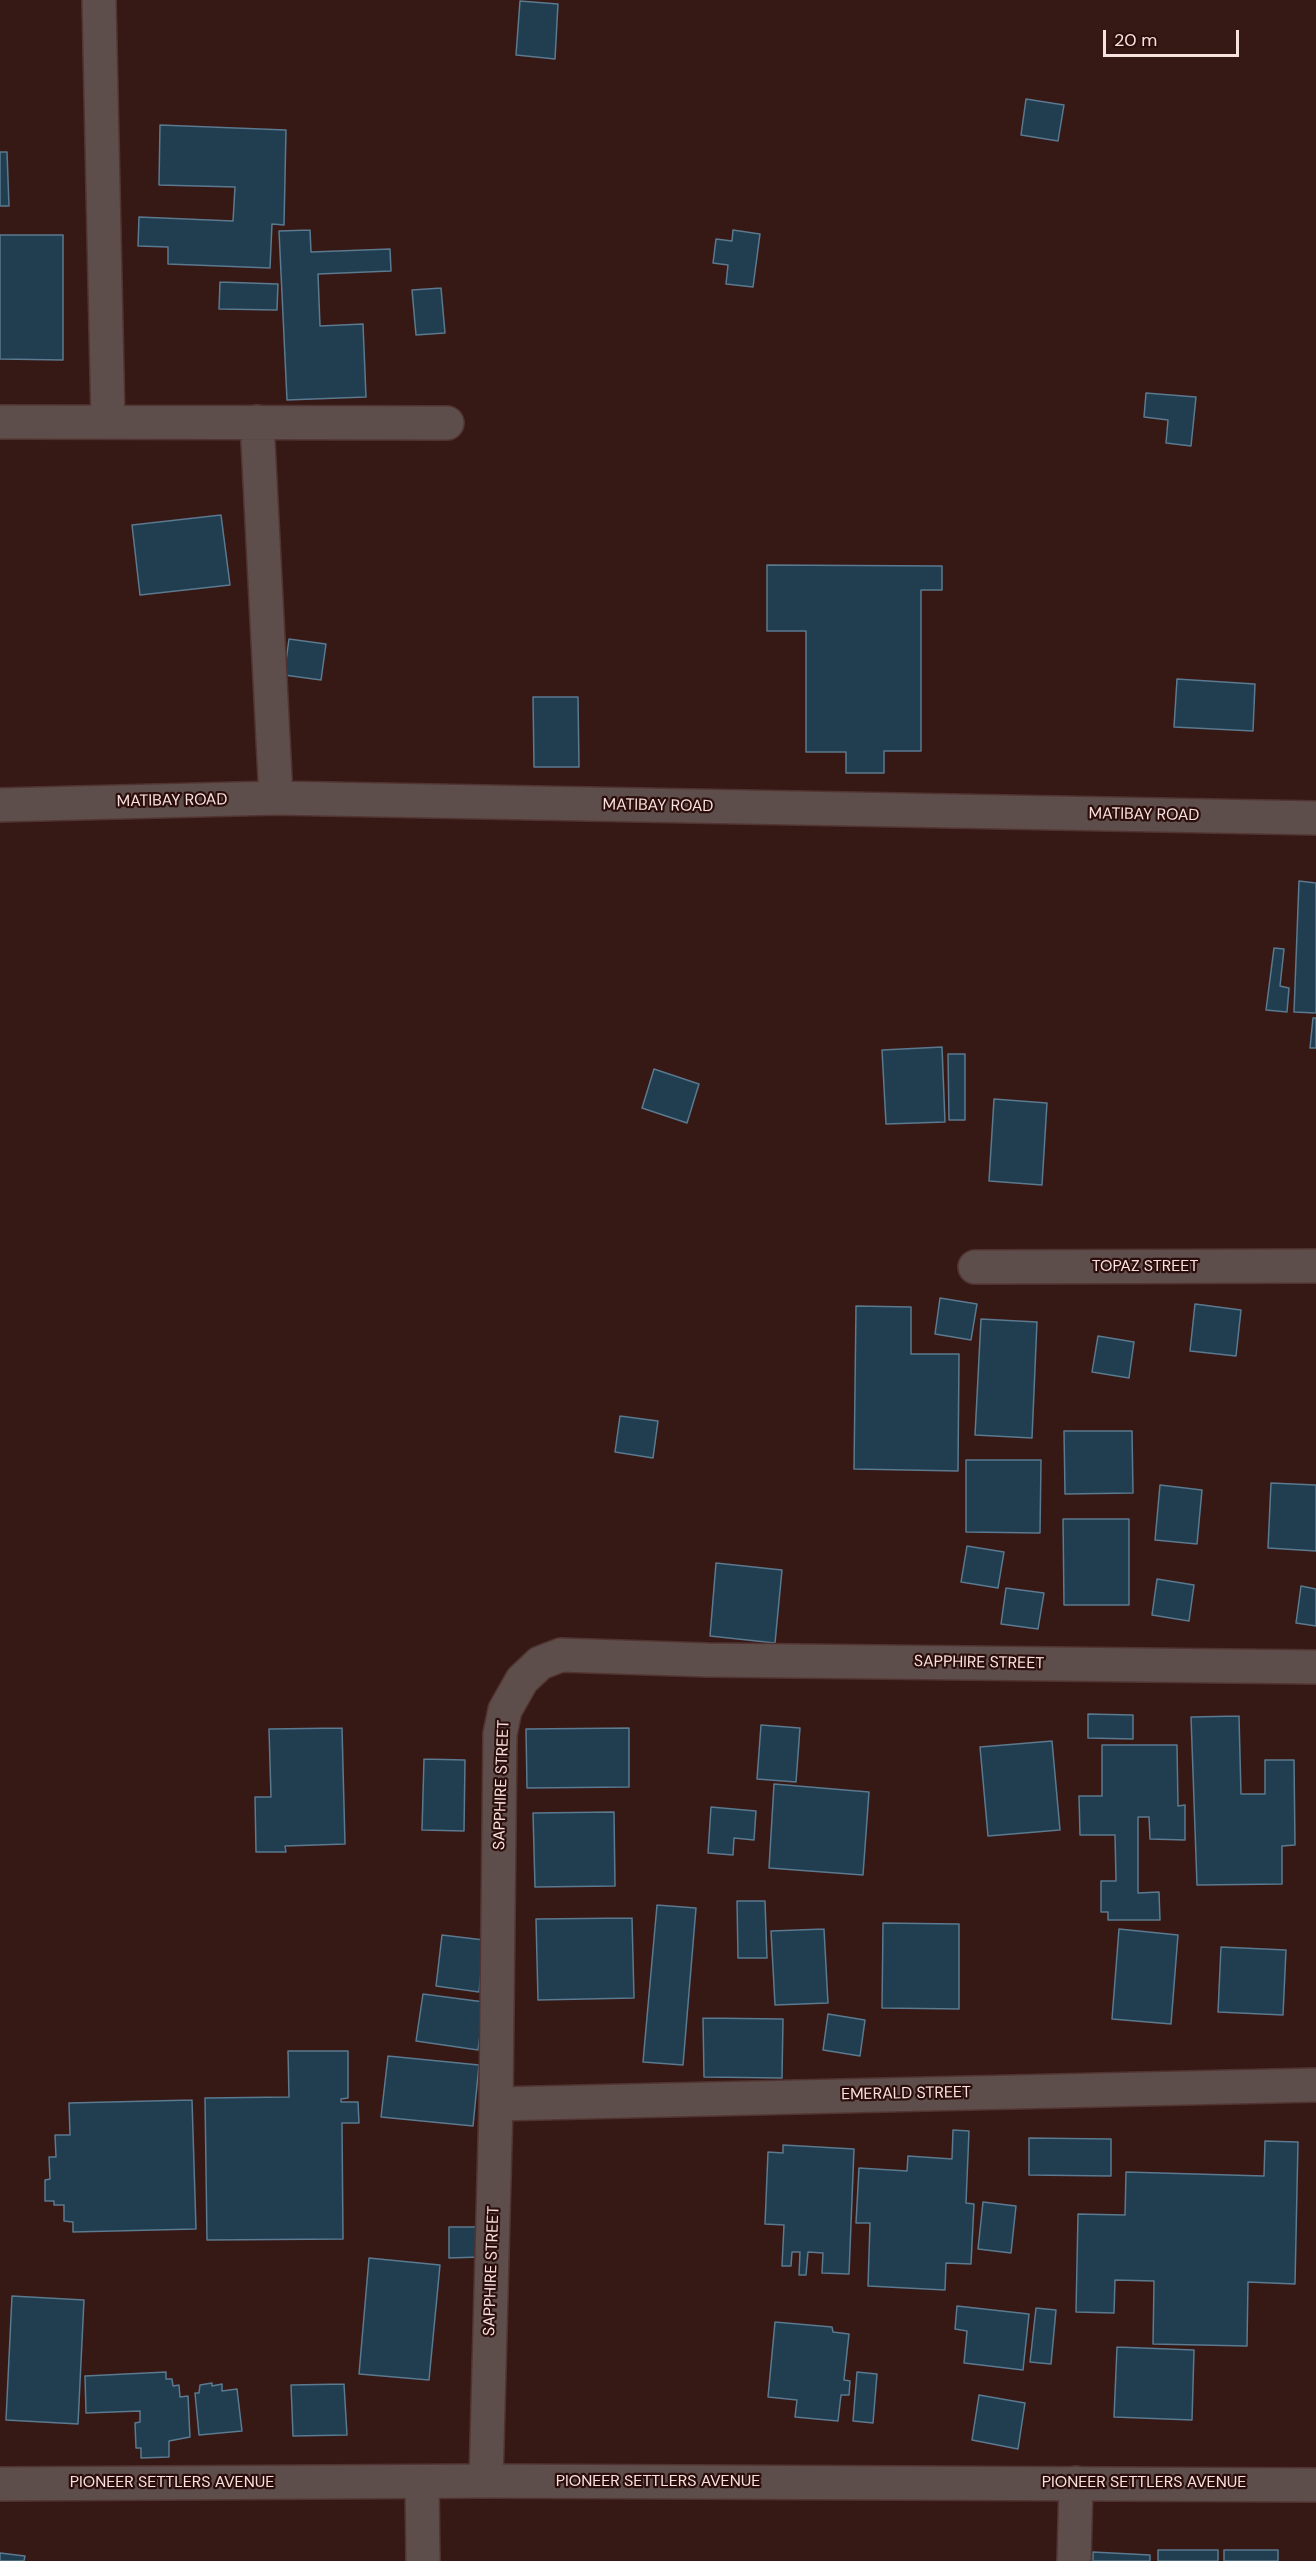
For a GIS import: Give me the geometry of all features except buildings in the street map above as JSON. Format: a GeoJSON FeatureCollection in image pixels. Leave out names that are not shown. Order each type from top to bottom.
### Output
{"type":"FeatureCollection","features":[{"type":"Feature","properties":{"kind":"street"},"geometry":{"type":"LineString","coordinates":[[99,0],[108,422]]}},
{"type":"Feature","properties":{"kind":"street"},"geometry":{"type":"LineString","coordinates":[[0,422],[447,423]]}},
{"type":"Feature","properties":{"kind":"street"},"geometry":{"type":"LineString","coordinates":[[257,422],[276,798]]}},
{"type":"Feature","properties":{"kind":"street","name":"MATIBAY ROAD"},"geometry":{"type":"LineString","coordinates":[[0,805],[276,798],[1316,818]]}},
{"type":"Feature","properties":{"kind":"street","name":"TOPAZ STREET"},"geometry":{"type":"LineString","coordinates":[[975,1267],[1316,1266]]}},
{"type":"Feature","properties":{"kind":"street","name":"SAPPHIRE STREET"},"geometry":{"type":"LineString","coordinates":[[486,2481],[496,2104],[500,1734],[505,1710],[522,1680],[540,1663],[561,1655],[594,1654],[707,1660],[1316,1667]]}},
{"type":"Feature","properties":{"kind":"street","name":"EMERALD STREET"},"geometry":{"type":"LineString","coordinates":[[496,2104],[1316,2085]]}},
{"type":"Feature","properties":{"kind":"street","name":"PIONEER SETTLERS AVENUE"},"geometry":{"type":"LineString","coordinates":[[0,2484],[486,2481],[1316,2485]]}},
{"type":"Feature","properties":{"kind":"street"},"geometry":{"type":"LineString","coordinates":[[422,2482],[423,2561]]}},
{"type":"Feature","properties":{"kind":"street"},"geometry":{"type":"LineString","coordinates":[[1074,2561],[1076,2483]]}}]}
